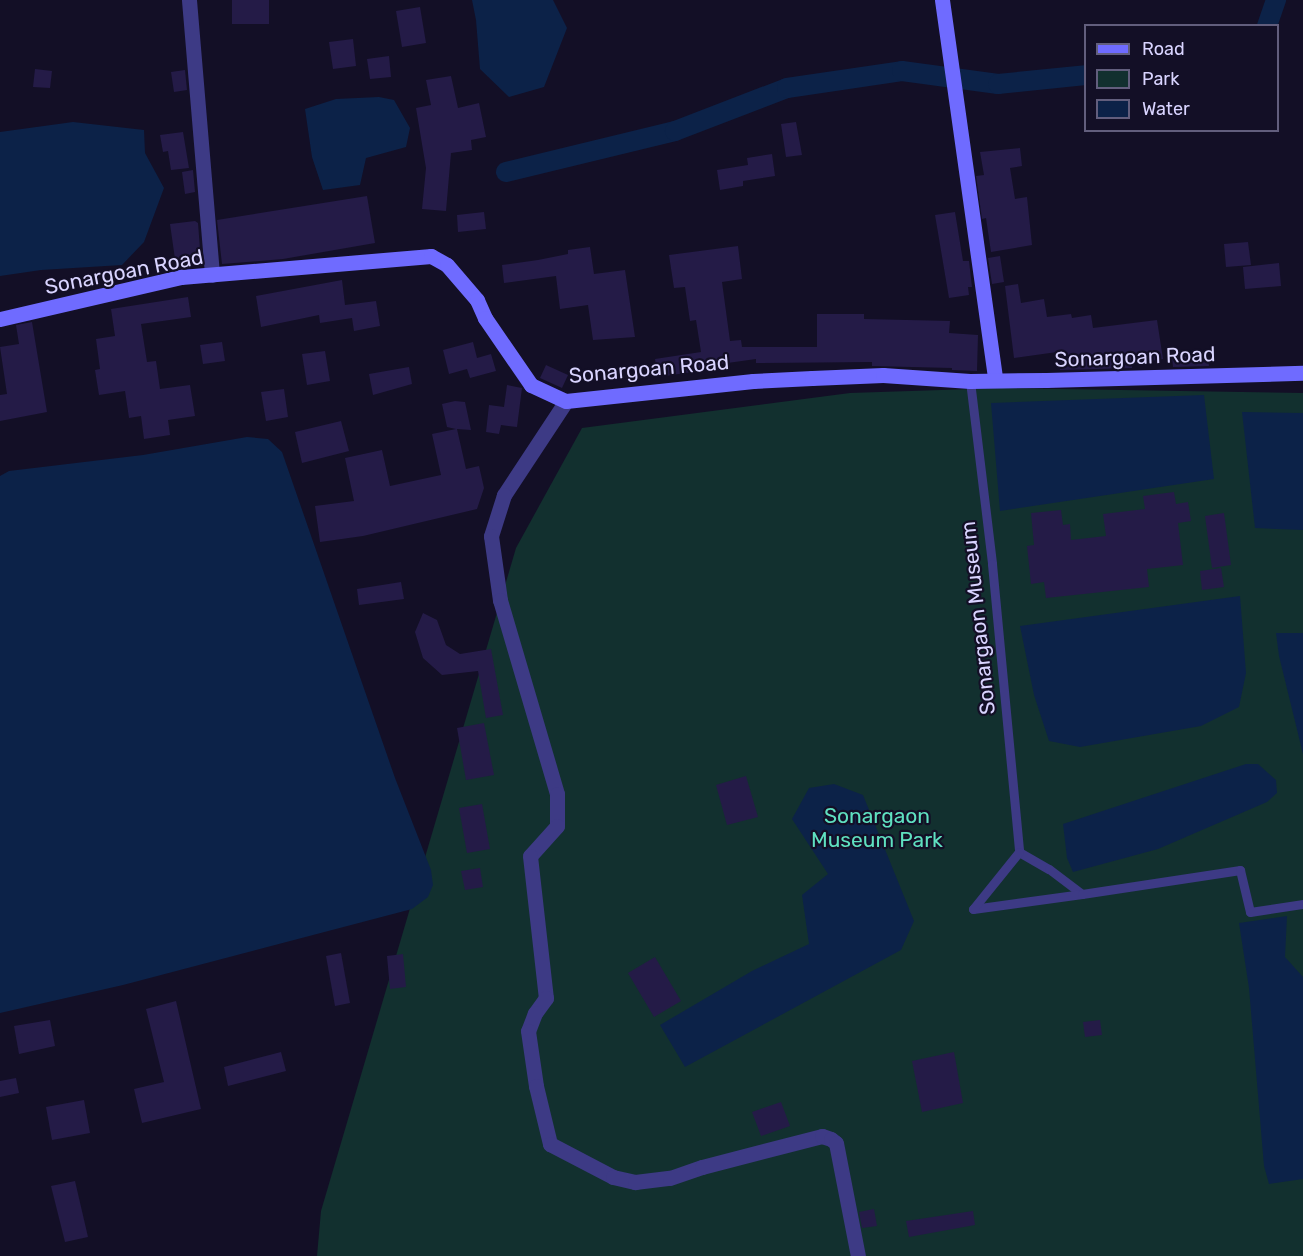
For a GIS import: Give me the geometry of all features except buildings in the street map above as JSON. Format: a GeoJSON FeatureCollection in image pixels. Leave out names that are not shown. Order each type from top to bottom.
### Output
{"type":"FeatureCollection","features":[{"type":"Feature","properties":{"kind":"main road"},"geometry":{"type":"LineString","coordinates":[[942,0],[995,380]]}},
{"type":"Feature","properties":{"kind":"main road","name":"Sonargoan Road"},"geometry":{"type":"LineString","coordinates":[[0,319],[181,277],[431,256],[447,265],[477,300],[485,318],[531,385],[566,401],[753,381],[883,375],[970,381],[1046,381],[1303,373]]}},
{"type":"Feature","properties":{"kind":"street"},"geometry":{"type":"LineString","coordinates":[[189,0],[212,274]]}},
{"type":"Feature","properties":{"kind":"street"},"geometry":{"type":"LineString","coordinates":[[566,401],[504,495],[491,536],[500,600],[557,794],[557,826],[530,856],[546,998],[535,1013],[528,1031],[536,1086],[550,1144],[613,1177],[635,1182],[670,1178],[702,1167],[822,1136],[831,1139],[836,1143],[858,1256]]}},
{"type":"Feature","properties":{"kind":"lane","name":"Sonargaon Museum"},"geometry":{"type":"LineString","coordinates":[[970,381],[992,564],[1019,852]]}},
{"type":"Feature","properties":{"kind":"lane"},"geometry":{"type":"LineString","coordinates":[[1082,894],[1019,852],[973,909],[1082,894],[1240,870],[1250,912],[1303,904]]}},
{"type":"Feature","properties":{"kind":"green space","name":"Sonargaon Museum Park"},"geometry":{"type":"Polygon","coordinates":[[[1002,388],[1303,393],[1303,1256],[317,1256],[321,1211],[516,548],[582,428],[850,393],[1002,388]]]}},
{"type":"Feature","properties":{"kind":"water"},"geometry":{"type":"Polygon","coordinates":[[[472,0],[553,0],[567,28],[544,87],[509,97],[480,69],[472,0]]]}},
{"type":"Feature","properties":{"kind":"water"},"geometry":{"type":"Polygon","coordinates":[[[379,97],[394,100],[410,128],[406,147],[366,158],[360,185],[323,190],[312,157],[305,109],[336,99],[379,97]]]}},
{"type":"Feature","properties":{"kind":"water"},"geometry":{"type":"Polygon","coordinates":[[[73,122],[144,130],[145,153],[164,188],[144,242],[122,265],[41,270],[0,276],[0,132],[73,122]]]}},
{"type":"Feature","properties":{"kind":"water"},"geometry":{"type":"Polygon","coordinates":[[[1204,395],[1214,479],[1000,511],[991,403],[1204,395]]]}},
{"type":"Feature","properties":{"kind":"water"},"geometry":{"type":"Polygon","coordinates":[[[1242,412],[1303,413],[1303,530],[1255,528],[1242,412]]]}},
{"type":"Feature","properties":{"kind":"water"},"geometry":{"type":"Polygon","coordinates":[[[247,437],[268,439],[282,452],[395,778],[431,870],[433,885],[428,897],[412,909],[123,985],[0,1013],[0,476],[9,471],[143,455],[247,437]]]}},
{"type":"Feature","properties":{"kind":"water"},"geometry":{"type":"Polygon","coordinates":[[[1240,596],[1246,673],[1239,707],[1201,726],[1080,747],[1049,741],[1034,695],[1020,626],[1240,596]]]}},
{"type":"Feature","properties":{"kind":"water"},"geometry":{"type":"Polygon","coordinates":[[[1276,633],[1303,633],[1303,754],[1279,656],[1276,633]]]}},
{"type":"Feature","properties":{"kind":"water"},"geometry":{"type":"Polygon","coordinates":[[[1246,764],[1258,764],[1276,780],[1277,793],[1267,802],[1158,849],[1073,872],[1067,858],[1063,824],[1246,764]]]}},
{"type":"Feature","properties":{"kind":"water"},"geometry":{"type":"Polygon","coordinates":[[[834,784],[863,795],[914,921],[901,950],[685,1067],[660,1025],[752,971],[809,944],[802,895],[828,874],[792,819],[809,788],[834,784]]]}},
{"type":"Feature","properties":{"kind":"water"},"geometry":{"type":"Polygon","coordinates":[[[1287,916],[1285,957],[1303,977],[1303,1179],[1269,1184],[1264,1166],[1249,988],[1239,923],[1287,916]]]}},
{"type":"Feature","properties":{"kind":"waterway"},"geometry":{"type":"LineString","coordinates":[[1268,24],[1276,0]]}},
{"type":"Feature","properties":{"kind":"waterway"},"geometry":{"type":"LineString","coordinates":[[506,172],[675,131],[787,88],[902,71],[998,84],[1084,75]]}}]}
